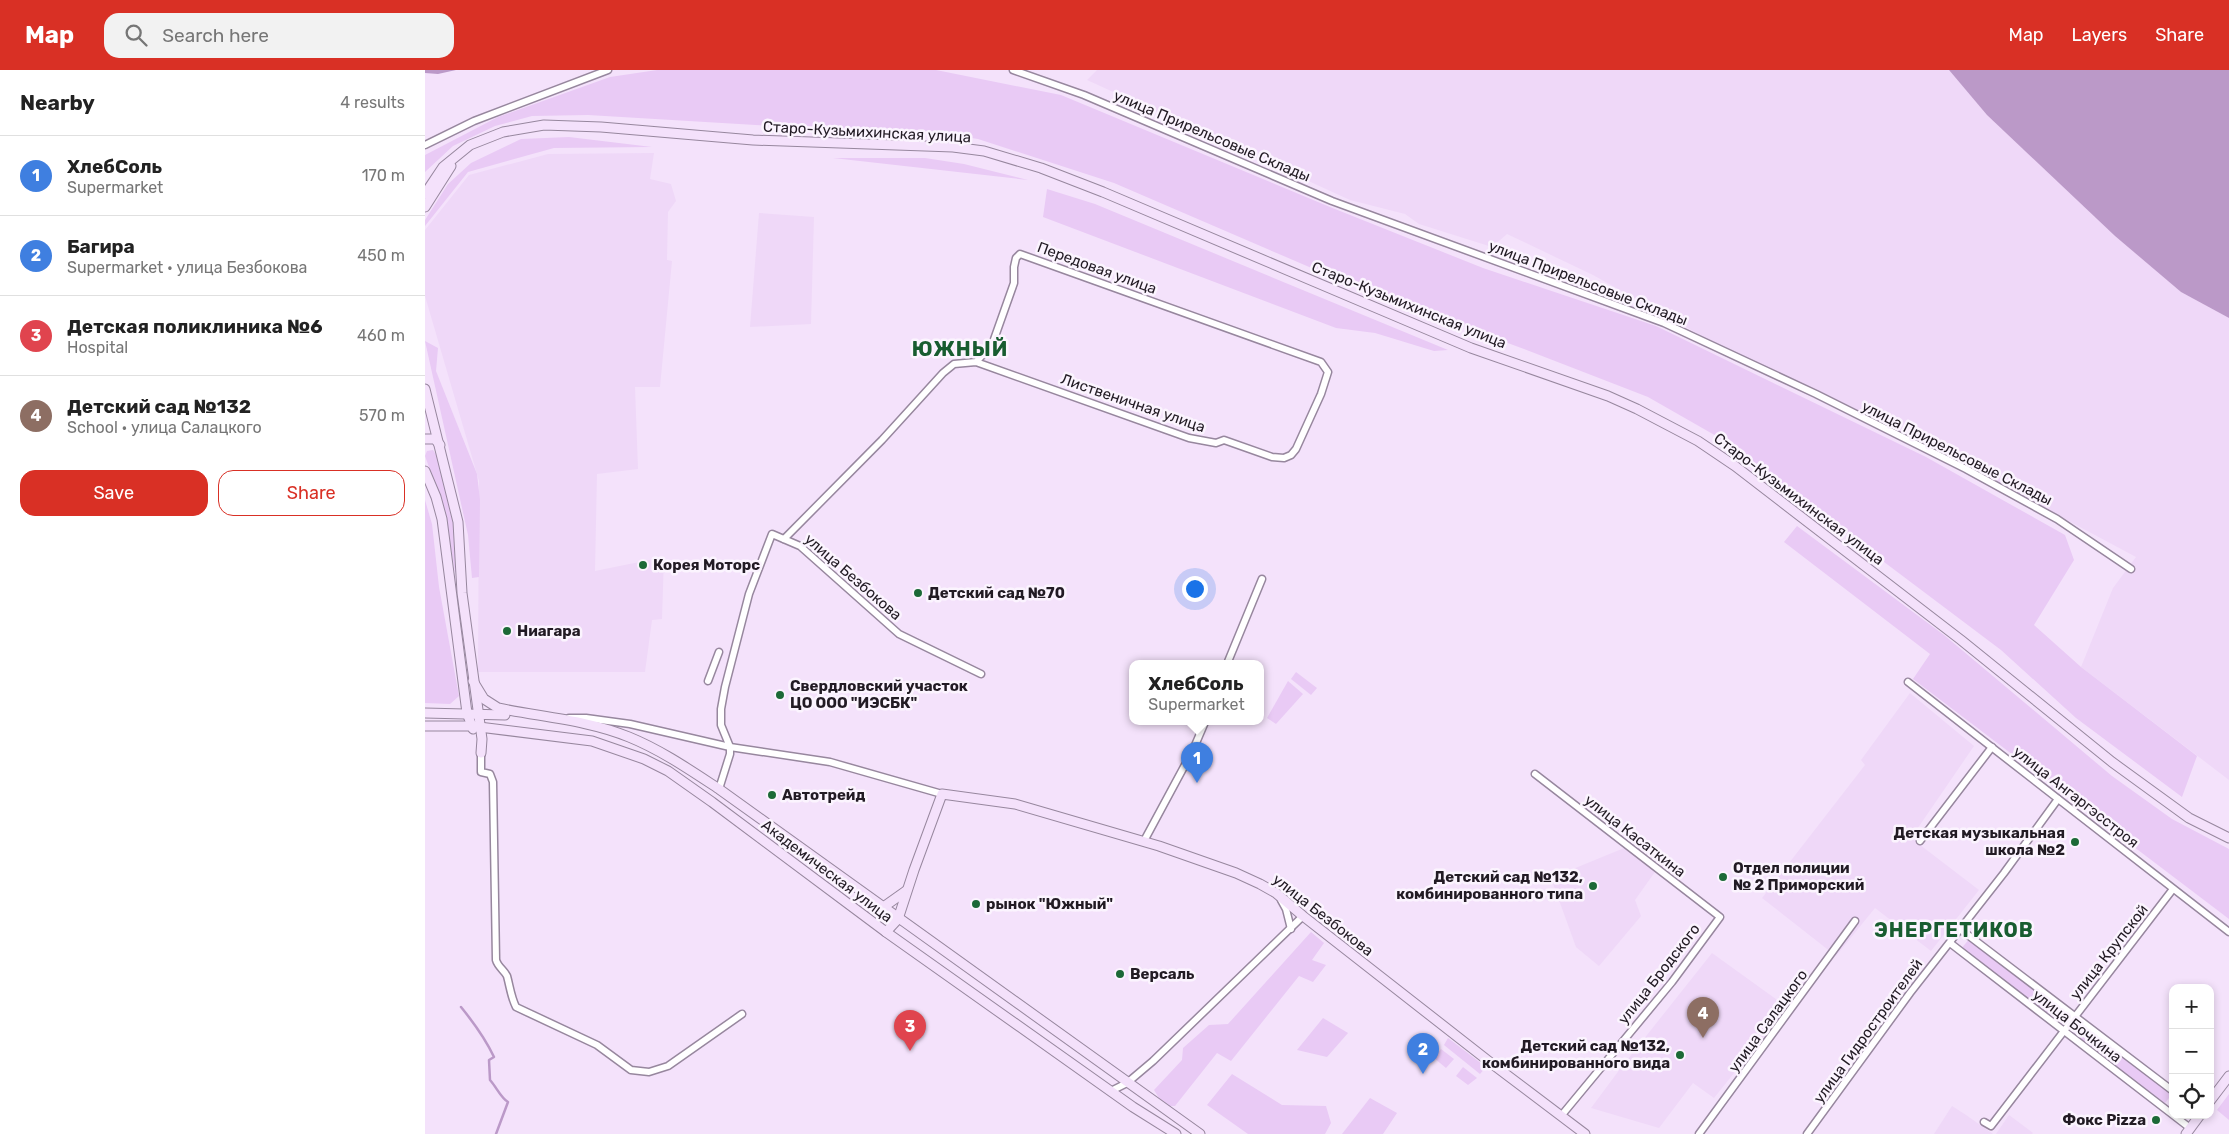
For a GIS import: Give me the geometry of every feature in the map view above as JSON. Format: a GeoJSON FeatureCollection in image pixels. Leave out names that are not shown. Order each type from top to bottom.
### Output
{"type":"FeatureCollection","features":[{"type":"Feature","properties":{"kind":"main road","name":"Старо-Кузьмихинская улица"},"geometry":{"type":"LineString","coordinates":[[425,194],[441,170],[470,145],[493,134],[528,127],[562,125],[753,140],[953,147],[999,155],[1103,192],[1471,348],[1608,396],[1698,440],[1750,477],[1946,628],[2112,762],[2189,818],[2229,838]]}},
{"type":"Feature","properties":{"kind":"main road","name":"Старо-Кузьмихинская улица"},"geometry":{"type":"LineString","coordinates":[[425,207],[460,153]]}},
{"type":"Feature","properties":{"kind":"main road"},"geometry":{"type":"LineString","coordinates":[[425,389],[458,522],[462,593],[478,713],[475,726]]}},
{"type":"Feature","properties":{"kind":"main road"},"geometry":{"type":"LineString","coordinates":[[425,439],[435,439],[440,445]]}},
{"type":"Feature","properties":{"kind":"main road"},"geometry":{"type":"LineString","coordinates":[[425,471],[436,497],[442,519],[467,713],[475,726],[481,753]]}},
{"type":"Feature","properties":{"kind":"main road"},"geometry":{"type":"LineString","coordinates":[[473,681],[484,699],[498,708],[603,728],[627,736],[660,752],[719,789],[882,908],[1200,1134]]}},
{"type":"Feature","properties":{"kind":"main road"},"geometry":{"type":"LineString","coordinates":[[425,713],[478,713],[545,718]]}},
{"type":"Feature","properties":{"kind":"main road","name":"Академическая улица"},"geometry":{"type":"LineString","coordinates":[[425,726],[475,726],[592,741],[611,746],[668,771],[886,932],[1111,1091],[1176,1134]]}},
{"type":"Feature","properties":{"kind":"main road"},"geometry":{"type":"LineString","coordinates":[[886,932],[899,919],[906,891],[942,794]]}},
{"type":"Feature","properties":{"kind":"main road","name":"улица Безбокова"},"geometry":{"type":"LineString","coordinates":[[942,794],[1015,804],[1145,841],[1236,872],[1276,893],[1303,916],[1585,1134]]}},
{"type":"Feature","properties":{"kind":"main road"},"geometry":{"type":"LineString","coordinates":[[882,908],[906,891]]}},
{"type":"Feature","properties":{"kind":"main road"},"geometry":{"type":"LineString","coordinates":[[914,952],[927,940]]}},
{"type":"Feature","properties":{"kind":"main road"},"geometry":{"type":"LineString","coordinates":[[2214,1096],[2229,1076]]}},
{"type":"Feature","properties":{"kind":"main road"},"geometry":{"type":"LineString","coordinates":[[2188,1131],[2197,1119]]}},
{"type":"Feature","properties":{"kind":"street"},"geometry":{"type":"LineString","coordinates":[[425,145],[474,121],[608,70]]}},
{"type":"Feature","properties":{"kind":"street","name":"улица Прирельсовые Склады"},"geometry":{"type":"LineString","coordinates":[[1013,70],[1083,95],[1332,201],[1664,323],[1816,394],[1966,469],[2057,519],[2131,569]]}},
{"type":"Feature","properties":{"kind":"street","name":"Передовая улица"},"geometry":{"type":"LineString","coordinates":[[976,362],[992,345],[1014,283],[1014,268],[1020,254],[1321,362],[1328,372],[1321,394],[1296,449],[1284,458]]}},
{"type":"Feature","properties":{"kind":"street"},"geometry":{"type":"LineString","coordinates":[[784,539],[882,440],[943,373],[954,364],[976,362]]}},
{"type":"Feature","properties":{"kind":"street","name":"Лиственичная улица"},"geometry":{"type":"LineString","coordinates":[[976,362],[1189,438],[1216,442],[1224,440],[1272,457],[1284,458]]}},
{"type":"Feature","properties":{"kind":"street","name":"улица Безбокова"},"geometry":{"type":"LineString","coordinates":[[730,747],[721,725],[721,709],[749,594],[772,534],[800,546],[899,634],[981,674]]}},
{"type":"Feature","properties":{"kind":"street"},"geometry":{"type":"LineString","coordinates":[[1229,660],[1261,579]]}},
{"type":"Feature","properties":{"kind":"street"},"geometry":{"type":"LineString","coordinates":[[708,681],[719,652]]}},
{"type":"Feature","properties":{"kind":"street","name":"улица Ангаргэсстроя"},"geometry":{"type":"LineString","coordinates":[[1908,682],[2229,932]]}},
{"type":"Feature","properties":{"kind":"street","name":"улица Безбокова"},"geometry":{"type":"LineString","coordinates":[[545,718],[586,718],[630,724],[730,747],[830,762],[942,794]]}},
{"type":"Feature","properties":{"kind":"street"},"geometry":{"type":"LineString","coordinates":[[1145,841],[1193,750],[1204,725]]}},
{"type":"Feature","properties":{"kind":"street"},"geometry":{"type":"LineString","coordinates":[[719,789],[730,754],[730,747]]}},
{"type":"Feature","properties":{"kind":"street"},"geometry":{"type":"LineString","coordinates":[[1920,841],[1992,748]]}},
{"type":"Feature","properties":{"kind":"street"},"geometry":{"type":"LineString","coordinates":[[481,753],[481,772],[490,774],[493,782],[496,960],[506,974],[511,997],[516,1007],[597,1045],[631,1070],[649,1072],[668,1066],[742,1014]]}},
{"type":"Feature","properties":{"kind":"street","name":"улица Касаткина"},"geometry":{"type":"LineString","coordinates":[[1535,774],[1622,842],[1650,861],[1719,917]]}},
{"type":"Feature","properties":{"kind":"street","name":"улица Гидростроителей"},"geometry":{"type":"LineString","coordinates":[[1807,1134],[1910,993],[2058,799]]}},
{"type":"Feature","properties":{"kind":"street","name":"улица Крупской"},"geometry":{"type":"LineString","coordinates":[[1984,1122],[1991,1126],[2173,889]]}},
{"type":"Feature","properties":{"kind":"street"},"geometry":{"type":"LineString","coordinates":[[1276,893],[1286,909],[1291,929]]}},
{"type":"Feature","properties":{"kind":"street"},"geometry":{"type":"LineString","coordinates":[[1111,1091],[1127,1083],[1166,1048],[1303,916]]}},
{"type":"Feature","properties":{"kind":"street","name":"улица Бродского"},"geometry":{"type":"LineString","coordinates":[[1561,1116],[1672,982],[1719,917]]}},
{"type":"Feature","properties":{"kind":"street","name":"улица Салацкого"},"geometry":{"type":"LineString","coordinates":[[1699,1134],[1766,1046],[1855,922]]}},
{"type":"Feature","properties":{"kind":"street","name":"улица Бочкина"},"geometry":{"type":"LineString","coordinates":[[1960,929],[2169,1088]]}},
{"type":"Feature","properties":{"kind":"street","name":"улица Бочкина"},"geometry":{"type":"LineString","coordinates":[[1950,942],[2188,1131]]}},
{"type":"Feature","properties":{"kind":"shaded area"},"geometry":{"type":"Polygon","coordinates":[[[425,70],[456,70],[438,74],[425,73],[425,70]]]}},
{"type":"Feature","properties":{"kind":"shaded area"},"geometry":{"type":"Polygon","coordinates":[[[657,70],[936,70],[1061,95],[1330,207],[1483,268],[1656,326],[1926,457],[2065,535],[2074,560],[2034,625],[2081,667],[2197,756],[2182,797],[2076,718],[2001,650],[1718,437],[1648,397],[1351,285],[1114,183],[978,139],[921,130],[824,129],[588,115],[532,116],[495,126],[453,146],[425,172],[425,155],[498,117],[610,77],[657,70]]]}},
{"type":"Feature","properties":{"kind":"shaded area"},"geometry":{"type":"Polygon","coordinates":[[[1097,70],[1949,70],[1987,115],[2115,236],[2181,292],[2229,318],[2229,780],[2081,667],[2113,588],[2136,557],[1921,442],[1702,336],[1593,275],[1507,234],[1492,247],[1419,224],[1405,214],[1350,200],[1087,80],[1097,70]]]}},
{"type":"Feature","properties":{"kind":"shaded area"},"geometry":{"type":"Polygon","coordinates":[[[1949,70],[2229,70],[2229,318],[2181,292],[2115,236],[1987,115],[1949,70]]]}},
{"type":"Feature","properties":{"kind":"shaded area"},"geometry":{"type":"Polygon","coordinates":[[[569,137],[652,147],[554,148],[468,172],[425,226],[425,220],[448,184],[471,163],[521,139],[569,137]]]}},
{"type":"Feature","properties":{"kind":"shaded area"},"geometry":{"type":"Polygon","coordinates":[[[654,153],[650,179],[671,184],[676,201],[668,212],[667,260],[672,261],[660,387],[635,387],[638,469],[597,474],[595,571],[664,557],[662,619],[652,620],[645,672],[478,672],[479,481],[425,296],[425,230],[469,175],[548,154],[654,153]]]}},
{"type":"Feature","properties":{"kind":"shaded area"},"geometry":{"type":"Polygon","coordinates":[[[833,158],[925,158],[964,164],[1028,180],[833,158]]]}},
{"type":"Feature","properties":{"kind":"shaded area"},"geometry":{"type":"Polygon","coordinates":[[[1047,189],[1095,204],[1448,350],[1434,351],[1375,333],[1336,328],[1043,217],[1047,189]]]}},
{"type":"Feature","properties":{"kind":"shaded area"},"geometry":{"type":"Polygon","coordinates":[[[759,213],[814,217],[811,324],[750,327],[759,213]]]}},
{"type":"Feature","properties":{"kind":"shaded area"},"geometry":{"type":"Polygon","coordinates":[[[425,341],[438,348],[436,371],[477,474],[480,500],[479,577],[472,578],[468,535],[425,341]]]}},
{"type":"Feature","properties":{"kind":"shaded area"},"geometry":{"type":"Polygon","coordinates":[[[433,450],[439,460],[448,490],[459,572],[455,572],[444,509],[425,456],[427,451],[433,450]]]}},
{"type":"Feature","properties":{"kind":"shaded area"},"geometry":{"type":"Polygon","coordinates":[[[425,500],[432,524],[439,587],[459,696],[450,704],[425,703],[425,500]]]}},
{"type":"Feature","properties":{"kind":"shaded area"},"geometry":{"type":"Polygon","coordinates":[[[1797,526],[1944,635],[2112,776],[2172,819],[2229,849],[2229,919],[1913,679],[1930,654],[1784,542],[1797,526]]]}},
{"type":"Feature","properties":{"kind":"shaded area"},"geometry":{"type":"Polygon","coordinates":[[[1296,672],[1317,688],[1311,695],[1291,679],[1296,672]]]}},
{"type":"Feature","properties":{"kind":"shaded area"},"geometry":{"type":"Polygon","coordinates":[[[1288,681],[1303,694],[1276,724],[1267,718],[1288,681]]]}},
{"type":"Feature","properties":{"kind":"shaded area"},"geometry":{"type":"Polygon","coordinates":[[[1910,693],[1974,746],[1911,838],[1979,890],[1931,951],[1875,908],[1836,956],[1762,898],[1865,765],[1861,760],[1910,693]]]}},
{"type":"Feature","properties":{"kind":"shaded area"},"geometry":{"type":"Polygon","coordinates":[[[1629,846],[1657,869],[1635,900],[1641,916],[1599,966],[1576,947],[1551,878],[1629,846]]]}},
{"type":"Feature","properties":{"kind":"shaded area"},"geometry":{"type":"Polygon","coordinates":[[[1311,932],[1324,943],[1312,960],[1326,965],[1313,982],[1299,976],[1231,1061],[1217,1053],[1175,1106],[1164,1106],[1154,1090],[1182,1060],[1183,1048],[1209,1025],[1228,1024],[1311,932]]]}},
{"type":"Feature","properties":{"kind":"shaded area"},"geometry":{"type":"Polygon","coordinates":[[[1970,938],[2071,1013],[2062,1024],[1961,949],[1970,938]]]}},
{"type":"Feature","properties":{"kind":"shaded area"},"geometry":{"type":"Polygon","coordinates":[[[1712,953],[1787,1007],[1714,1098],[1693,1083],[1659,1128],[1591,1108],[1620,1069],[1712,953]]]}},
{"type":"Feature","properties":{"kind":"shaded area"},"geometry":{"type":"Polygon","coordinates":[[[1323,1018],[1348,1033],[1327,1057],[1297,1050],[1323,1018]]]}},
{"type":"Feature","properties":{"kind":"shaded area"},"geometry":{"type":"Polygon","coordinates":[[[2085,1027],[2169,1090],[2169,1098],[2165,1103],[2077,1038],[2085,1027]]]}},
{"type":"Feature","properties":{"kind":"shaded area"},"geometry":{"type":"Polygon","coordinates":[[[1448,1038],[1486,1067],[1480,1074],[1444,1045],[1448,1038]]]}},
{"type":"Feature","properties":{"kind":"shaded area"},"geometry":{"type":"Polygon","coordinates":[[[1441,1049],[1454,1059],[1446,1068],[1434,1058],[1441,1049]]]}},
{"type":"Feature","properties":{"kind":"shaded area"},"geometry":{"type":"Polygon","coordinates":[[[1463,1067],[1477,1078],[1468,1085],[1456,1076],[1463,1067]]]}},
{"type":"Feature","properties":{"kind":"shaded area"},"geometry":{"type":"Polygon","coordinates":[[[1232,1074],[1282,1105],[1326,1106],[1331,1123],[1325,1134],[1248,1134],[1207,1105],[1232,1074]]]}},
{"type":"Feature","properties":{"kind":"shaded area"},"geometry":{"type":"Polygon","coordinates":[[[2229,1094],[2229,1120],[2217,1110],[2229,1094]]]}},
{"type":"Feature","properties":{"kind":"shaded area"},"geometry":{"type":"Polygon","coordinates":[[[1370,1098],[1397,1113],[1383,1134],[1342,1134],[1370,1098]]]}},
{"type":"Feature","properties":{"kind":"shaded area"},"geometry":{"type":"Polygon","coordinates":[[[1952,1106],[1966,1115],[1993,1134],[1934,1134],[1952,1106]]]}},
{"type":"Feature","properties":{"kind":"shaded area"},"geometry":{"type":"Polygon","coordinates":[[[2009,1115],[2033,1133],[1996,1134],[2009,1115]]]}},
{"type":"Feature","properties":{"kind":"waterway"},"geometry":{"type":"LineString","coordinates":[[461,1007],[487,1043],[494,1057],[489,1060],[490,1080],[508,1102],[496,1134]]}},
{"type":"Feature","properties":{"kind":"place","name":"Корея Моторс"},"geometry":{"type":"Point","coordinates":[643,565]}},
{"type":"Feature","properties":{"kind":"place","name":"Детский сад №70"},"geometry":{"type":"Point","coordinates":[918,593]}},
{"type":"Feature","properties":{"kind":"place","name":"Ниагара"},"geometry":{"type":"Point","coordinates":[507,631]}},
{"type":"Feature","properties":{"kind":"place","name":"Свердловский участок ЦО ООО \"ИЭСБК\""},"geometry":{"type":"Point","coordinates":[780,695]}},
{"type":"Feature","properties":{"kind":"place","name":"ХлебСоль"},"geometry":{"type":"Point","coordinates":[1197,783]}},
{"type":"Feature","properties":{"kind":"place","name":"Автотрейд"},"geometry":{"type":"Point","coordinates":[772,795]}},
{"type":"Feature","properties":{"kind":"place","name":"Детская музыкальная школа №2"},"geometry":{"type":"Point","coordinates":[2075,842]}},
{"type":"Feature","properties":{"kind":"place","name":"Отдел полиции № 2 Приморский"},"geometry":{"type":"Point","coordinates":[1723,877]}},
{"type":"Feature","properties":{"kind":"place","name":"Детский сад №132, комбинированного типа"},"geometry":{"type":"Point","coordinates":[1593,886]}},
{"type":"Feature","properties":{"kind":"place","name":"рынок \"Южный\""},"geometry":{"type":"Point","coordinates":[976,904]}},
{"type":"Feature","properties":{"kind":"place","name":"Версаль"},"geometry":{"type":"Point","coordinates":[1120,974]}},
{"type":"Feature","properties":{"kind":"place","name":"Детский сад №132"},"geometry":{"type":"Point","coordinates":[1703,1038]}},
{"type":"Feature","properties":{"kind":"place","name":"Детская поликлиника №6"},"geometry":{"type":"Point","coordinates":[910,1051]}},
{"type":"Feature","properties":{"kind":"place","name":"Детский сад №132, комбинированного вида"},"geometry":{"type":"Point","coordinates":[1680,1055]}},
{"type":"Feature","properties":{"kind":"place","name":"Багира"},"geometry":{"type":"Point","coordinates":[1423,1074]}},
{"type":"Feature","properties":{"kind":"place","name":"Фокс Pizza"},"geometry":{"type":"Point","coordinates":[2156,1120]}},
{"type":"Feature","properties":{"kind":"district","name":"ЮЖНЫЙ"},"geometry":{"type":"Point","coordinates":[960,349]}},
{"type":"Feature","properties":{"kind":"district","name":"ЭНЕРГЕТИКОВ"},"geometry":{"type":"Point","coordinates":[1954,930]}}]}
